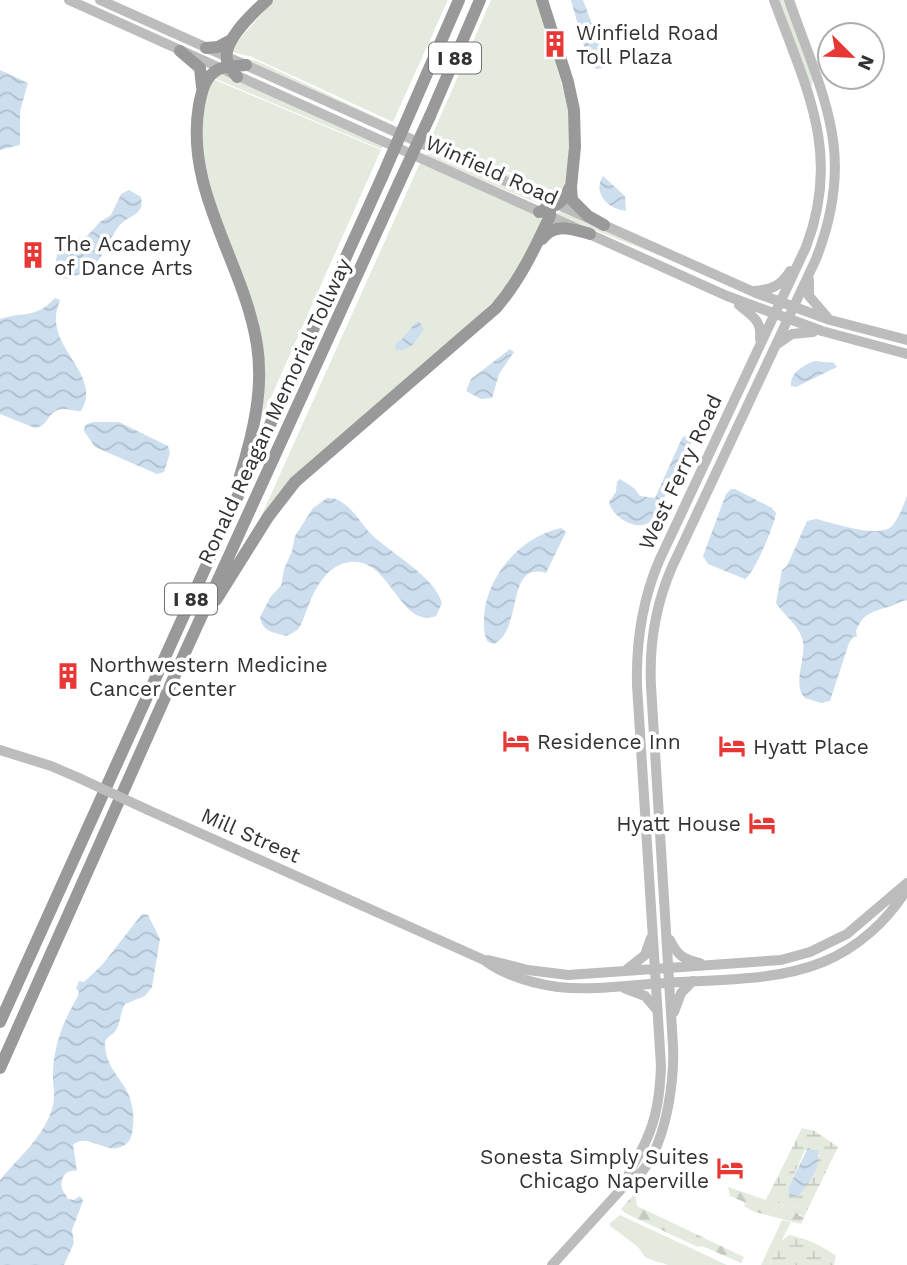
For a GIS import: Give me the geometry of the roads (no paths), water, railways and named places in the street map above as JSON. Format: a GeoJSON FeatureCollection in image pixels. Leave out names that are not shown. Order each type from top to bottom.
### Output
{"type":"FeatureCollection","features":[{"type":"Feature","properties":{"kind":"highway"},"geometry":{"type":"LineString","coordinates":[[228,67],[226,51],[231,40],[268,0]]}},
{"type":"Feature","properties":{"kind":"highway","name":"Ronald Reagan Memorial Tollway"},"geometry":{"type":"LineString","coordinates":[[0,1022],[383,175],[459,0]]}},
{"type":"Feature","properties":{"kind":"highway","name":"Ronald Reagan Memorial Tollway"},"geometry":{"type":"LineString","coordinates":[[0,1068],[480,0]]}},
{"type":"Feature","properties":{"kind":"highway"},"geometry":{"type":"LineString","coordinates":[[542,0],[574,110],[575,147],[571,195],[575,204],[588,216],[604,225]]}},
{"type":"Feature","properties":{"kind":"highway"},"geometry":{"type":"LineString","coordinates":[[206,48],[218,47],[231,40]]}},
{"type":"Feature","properties":{"kind":"highway"},"geometry":{"type":"LineString","coordinates":[[180,51],[200,68],[202,88],[196,141],[201,181],[251,312],[259,364],[253,430],[225,523]]}},
{"type":"Feature","properties":{"kind":"highway"},"geometry":{"type":"LineString","coordinates":[[202,88],[213,73],[228,67],[246,65]]}},
{"type":"Feature","properties":{"kind":"highway"},"geometry":{"type":"LineString","coordinates":[[534,251],[548,208],[566,199],[571,187]]}},
{"type":"Feature","properties":{"kind":"highway"},"geometry":{"type":"LineString","coordinates":[[187,648],[255,536],[284,495],[318,461],[496,308],[517,283],[546,234],[553,229],[566,228],[590,234]]}},
{"type":"Feature","properties":{"kind":"main road","name":"Winfield Road"},"geometry":{"type":"LineString","coordinates":[[69,0],[180,51],[228,67],[548,208],[604,225],[780,303],[830,320],[907,340]]}},
{"type":"Feature","properties":{"kind":"main road","name":"Winfield Road"},"geometry":{"type":"LineString","coordinates":[[100,0],[206,48],[228,67]]}},
{"type":"Feature","properties":{"kind":"main road","name":"West Ferry Road"},"geometry":{"type":"LineString","coordinates":[[626,1184],[649,1135],[658,1103],[661,1066],[637,685],[637,648],[642,615],[659,561],[806,247],[820,202],[821,150],[813,107],[774,0]]}},
{"type":"Feature","properties":{"kind":"main road","name":"West Ferry Road"},"geometry":{"type":"LineString","coordinates":[[552,1265],[626,1184],[635,1180],[654,1148],[669,1108],[674,1069],[651,674],[654,621],[672,567],[788,320],[830,221],[836,179],[835,151],[827,109],[789,0]]}},
{"type":"Feature","properties":{"kind":"main road","name":"Winfield Road"},"geometry":{"type":"LineString","coordinates":[[246,65],[548,208],[590,234],[727,296],[822,331],[907,354]]}},
{"type":"Feature","properties":{"kind":"main road"},"geometry":{"type":"LineString","coordinates":[[753,292],[779,286],[806,247]]}},
{"type":"Feature","properties":{"kind":"main road"},"geometry":{"type":"LineString","coordinates":[[809,274],[810,298],[830,320]]}},
{"type":"Feature","properties":{"kind":"main road"},"geometry":{"type":"LineString","coordinates":[[727,296],[757,319],[761,331],[759,347]]}},
{"type":"Feature","properties":{"kind":"main road"},"geometry":{"type":"LineString","coordinates":[[776,345],[792,334],[822,331]]}},
{"type":"Feature","properties":{"kind":"main road","name":"Mill Street"},"geometry":{"type":"LineString","coordinates":[[0,750],[79,778],[484,960],[499,971],[550,985],[577,988],[788,973]]}},
{"type":"Feature","properties":{"kind":"main road"},"geometry":{"type":"LineString","coordinates":[[788,973],[795,966],[840,946],[847,934],[907,883]]}},
{"type":"Feature","properties":{"kind":"main road"},"geometry":{"type":"LineString","coordinates":[[788,973],[823,962],[853,945],[888,915],[907,889]]}},
{"type":"Feature","properties":{"kind":"main road"},"geometry":{"type":"LineString","coordinates":[[666,932],[677,955],[710,966]]}},
{"type":"Feature","properties":{"kind":"main road"},"geometry":{"type":"LineString","coordinates":[[625,971],[645,955],[653,934]]}},
{"type":"Feature","properties":{"kind":"main road","name":"Mill Street"},"geometry":{"type":"LineString","coordinates":[[484,960],[556,974],[655,970],[781,960],[810,952],[847,934]]}},
{"type":"Feature","properties":{"kind":"main road"},"geometry":{"type":"LineString","coordinates":[[672,1020],[679,998],[693,981]]}},
{"type":"Feature","properties":{"kind":"main road"},"geometry":{"type":"LineString","coordinates":[[617,986],[640,993],[657,1012]]}},
{"type":"Feature","properties":{"kind":"water"},"geometry":{"type":"Polygon","coordinates":[[[571,0],[583,0],[604,57],[602,68],[596,69],[588,61],[571,0]]]}},
{"type":"Feature","properties":{"kind":"water"},"geometry":{"type":"Polygon","coordinates":[[[0,70],[28,83],[20,111],[20,145],[0,150],[0,70]]]}},
{"type":"Feature","properties":{"kind":"water"},"geometry":{"type":"Polygon","coordinates":[[[603,176],[625,196],[626,211],[613,207],[604,199],[599,188],[603,176]]]}},
{"type":"Feature","properties":{"kind":"water"},"geometry":{"type":"Polygon","coordinates":[[[129,190],[141,197],[141,208],[138,212],[119,226],[96,263],[82,273],[61,278],[56,260],[58,251],[67,242],[87,236],[111,215],[121,194],[129,190]]]}},
{"type":"Feature","properties":{"kind":"water"},"geometry":{"type":"Polygon","coordinates":[[[55,298],[60,300],[56,316],[58,333],[82,377],[86,399],[81,411],[58,410],[43,425],[35,428],[0,414],[0,319],[36,312],[55,298]]]}},
{"type":"Feature","properties":{"kind":"water"},"geometry":{"type":"Polygon","coordinates":[[[416,322],[420,322],[424,330],[415,342],[405,350],[395,349],[396,343],[416,322]]]}},
{"type":"Feature","properties":{"kind":"water"},"geometry":{"type":"Polygon","coordinates":[[[510,349],[514,352],[499,374],[492,398],[481,399],[466,391],[471,379],[510,349]]]}},
{"type":"Feature","properties":{"kind":"water"},"geometry":{"type":"Polygon","coordinates":[[[815,361],[834,363],[837,367],[796,387],[791,386],[798,370],[815,361]]]}},
{"type":"Feature","properties":{"kind":"water"},"geometry":{"type":"Polygon","coordinates":[[[93,422],[119,422],[168,446],[170,453],[164,472],[157,474],[95,447],[84,431],[85,425],[93,422]]]}},
{"type":"Feature","properties":{"kind":"water"},"geometry":{"type":"Polygon","coordinates":[[[688,434],[692,441],[684,463],[650,522],[638,525],[620,518],[609,502],[616,492],[617,482],[620,479],[634,488],[640,496],[655,498],[682,438],[688,434]]]}},
{"type":"Feature","properties":{"kind":"water"},"geometry":{"type":"Polygon","coordinates":[[[731,489],[772,508],[776,513],[764,548],[745,579],[708,564],[703,556],[726,494],[731,489]]]}},
{"type":"Feature","properties":{"kind":"water"},"geometry":{"type":"Polygon","coordinates":[[[907,496],[907,600],[875,611],[862,620],[856,631],[857,637],[853,637],[849,643],[830,701],[821,703],[805,698],[799,685],[802,638],[776,603],[782,570],[787,566],[807,521],[816,519],[867,531],[886,530],[897,519],[907,496]]]}},
{"type":"Feature","properties":{"kind":"water"},"geometry":{"type":"Polygon","coordinates":[[[327,498],[347,506],[372,535],[422,575],[438,593],[442,603],[436,616],[423,617],[413,612],[376,570],[364,563],[350,562],[335,567],[323,578],[296,631],[286,636],[264,626],[260,617],[271,596],[281,586],[295,536],[313,508],[327,498]]]}},
{"type":"Feature","properties":{"kind":"water"},"geometry":{"type":"Polygon","coordinates":[[[561,528],[566,532],[546,573],[533,572],[525,577],[519,586],[509,625],[503,636],[494,644],[488,642],[484,630],[486,605],[497,575],[518,550],[531,540],[561,528]]]}},
{"type":"Feature","properties":{"kind":"water"},"geometry":{"type":"Polygon","coordinates":[[[142,914],[148,915],[160,939],[152,987],[145,996],[125,1004],[118,1027],[105,1043],[111,1067],[131,1100],[133,1127],[130,1139],[121,1147],[114,1148],[86,1141],[73,1145],[77,1171],[69,1171],[64,1175],[62,1189],[68,1199],[74,1200],[80,1196],[83,1201],[72,1230],[74,1243],[64,1265],[0,1265],[0,1180],[38,1136],[49,1116],[54,1101],[55,1052],[64,1023],[78,996],[79,991],[76,989],[79,981],[84,982],[102,965],[142,914]]]}},
{"type":"Feature","properties":{"kind":"water"},"geometry":{"type":"Polygon","coordinates":[[[808,1148],[818,1151],[816,1168],[799,1196],[789,1196],[789,1186],[808,1148]]]}},
{"type":"Feature","properties":{"kind":"place","name":"Winfield Road Toll Plaza"},"geometry":{"type":"Point","coordinates":[555,44]}},
{"type":"Feature","properties":{"kind":"place","name":"The Academy of Dance Arts"},"geometry":{"type":"Point","coordinates":[33,255]}},
{"type":"Feature","properties":{"kind":"place","name":"Northwestern Medicine Cancer Center"},"geometry":{"type":"Point","coordinates":[68,676]}},
{"type":"Feature","properties":{"kind":"place","name":"Residence Inn"},"geometry":{"type":"Point","coordinates":[516,741]}},
{"type":"Feature","properties":{"kind":"place","name":"Hyatt Place"},"geometry":{"type":"Point","coordinates":[732,746]}},
{"type":"Feature","properties":{"kind":"place","name":"Hyatt House"},"geometry":{"type":"Point","coordinates":[762,823]}},
{"type":"Feature","properties":{"kind":"place","name":"Sonesta Simply Suites Chicago Naperville"},"geometry":{"type":"Point","coordinates":[730,1168]}}]}
